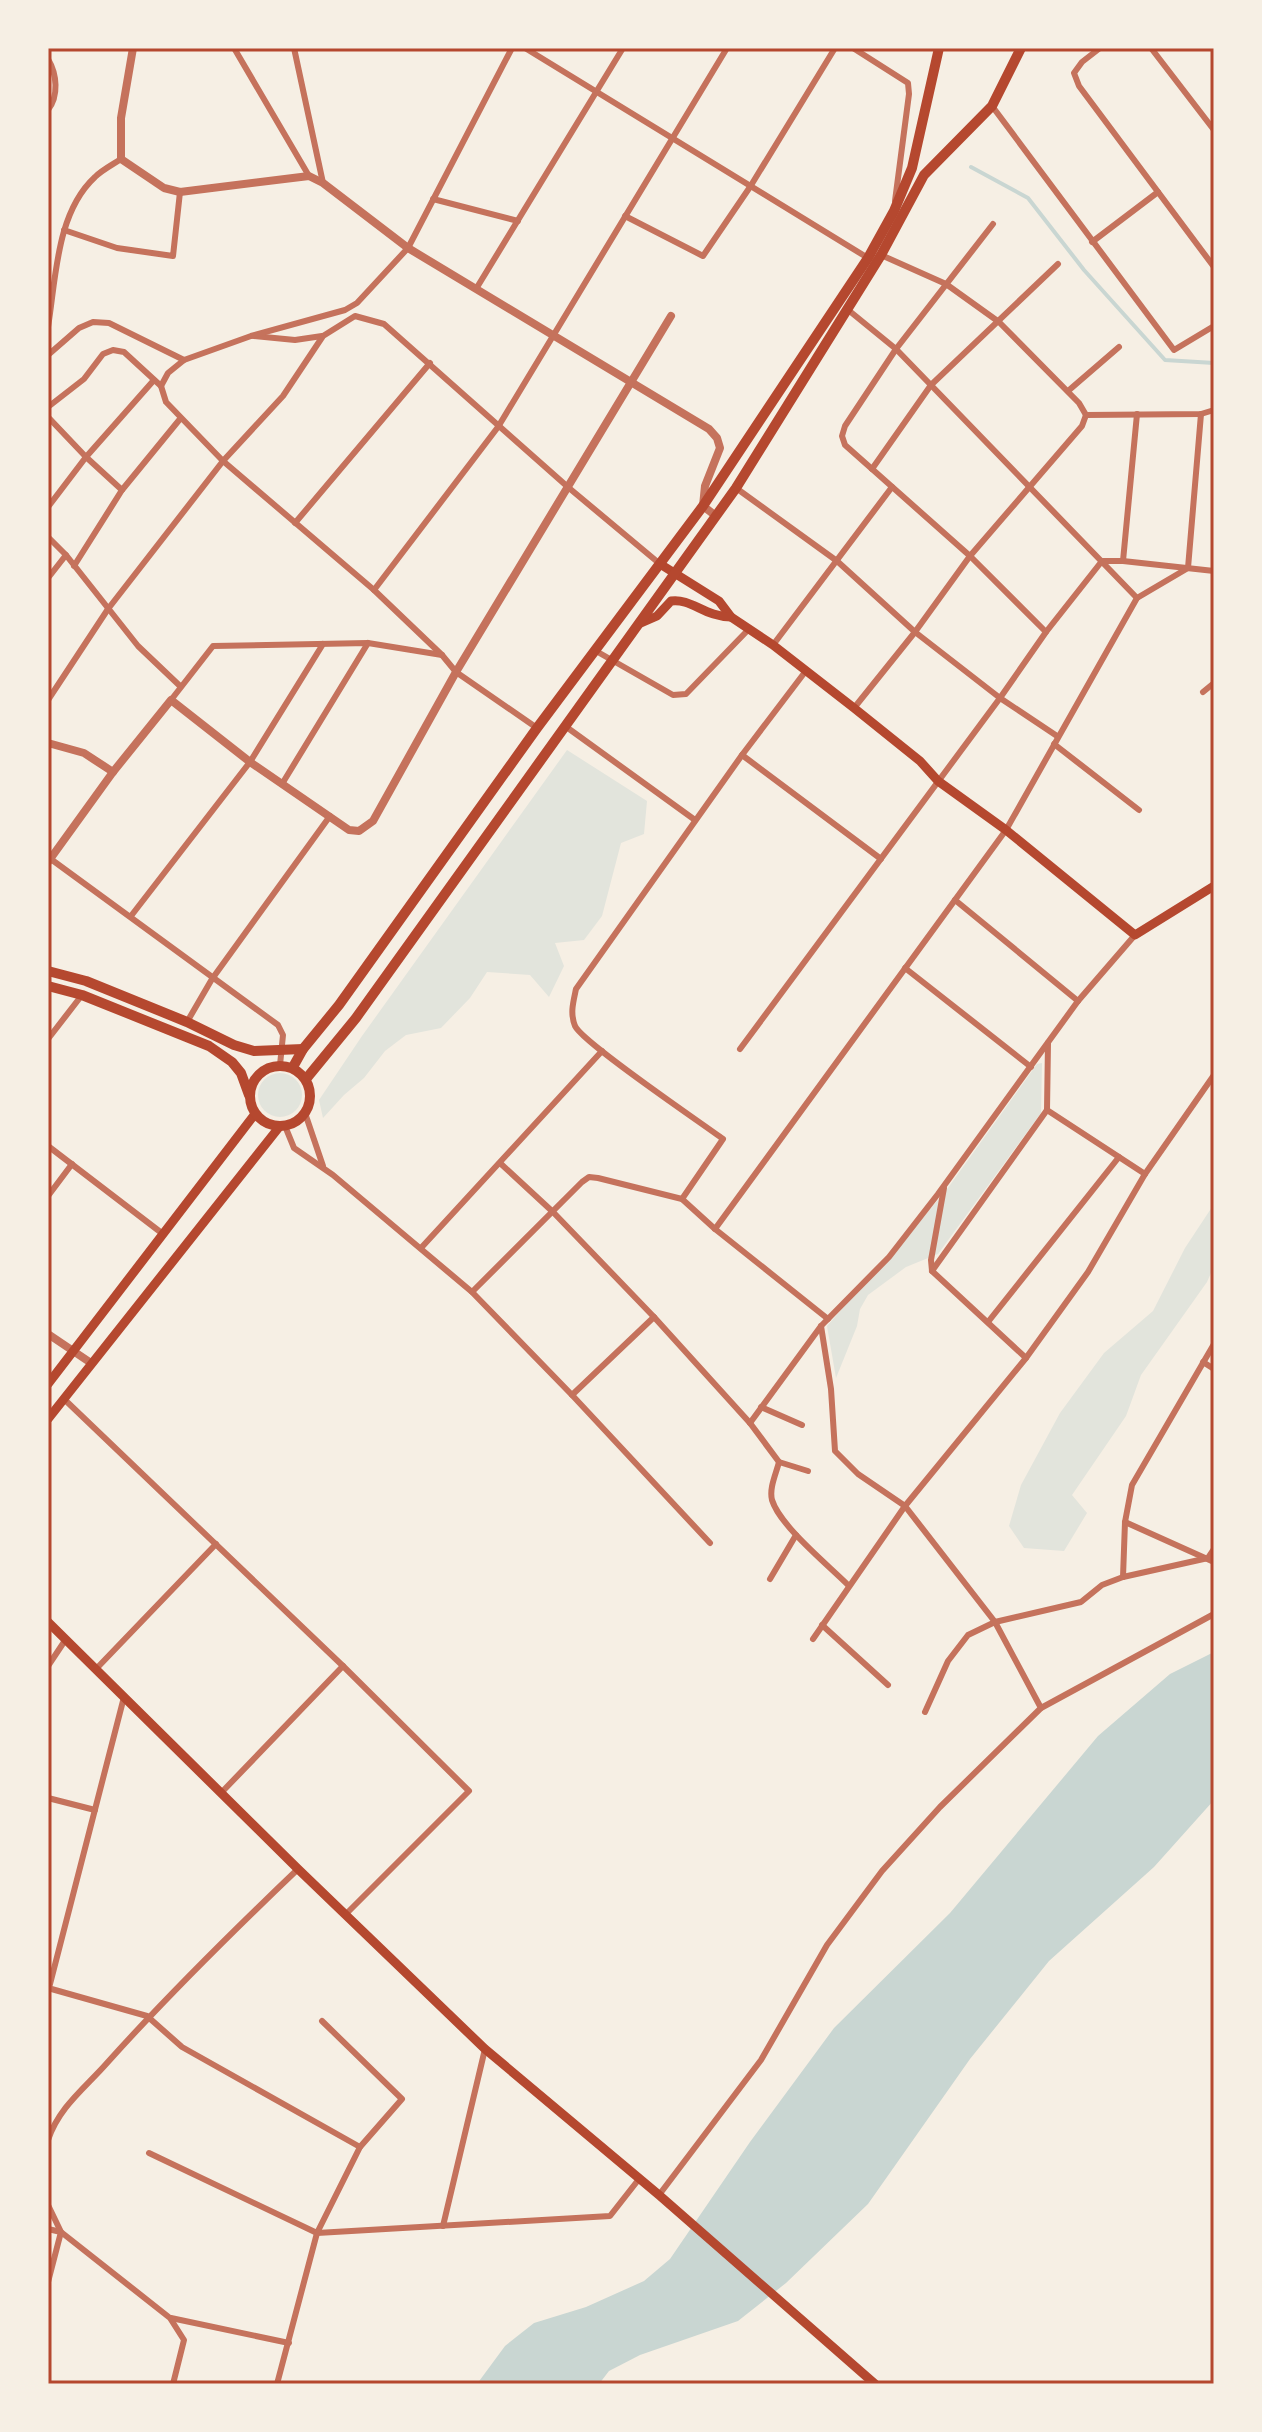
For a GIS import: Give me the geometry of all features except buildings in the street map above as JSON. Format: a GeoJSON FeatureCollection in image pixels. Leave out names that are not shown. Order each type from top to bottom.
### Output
{"type":"FeatureCollection","features":[{"type":"Feature","properties":{"kind":"main road"},"geometry":{"type":"LineString","coordinates":[[293,1067],[537,728],[703,506],[868,258],[894,211],[912,168],[939,48]]}},
{"type":"Feature","properties":{"kind":"main road"},"geometry":{"type":"LineString","coordinates":[[306,1079],[356,1018],[736,488],[881,255],[924,175],[992,106],[1021,48]]}},
{"type":"Feature","properties":{"kind":"main road"},"geometry":{"type":"LineString","coordinates":[[912,168],[924,175]]}},
{"type":"Feature","properties":{"kind":"main road"},"geometry":{"type":"LineString","coordinates":[[660,564],[719,601],[731,617],[773,645],[854,708],[920,761],[938,781],[1006,830],[1135,935],[1214,886]]}},
{"type":"Feature","properties":{"kind":"main road"},"geometry":{"type":"LineString","coordinates":[[641,623],[657,616],[671,601],[680,600],[716,617],[731,617]]}},
{"type":"Feature","properties":{"kind":"main road"},"geometry":{"type":"LineString","coordinates":[[48,971],[86,981],[187,1022],[234,1045],[254,1051],[303,1049]]}},
{"type":"Feature","properties":{"kind":"main road"},"geometry":{"type":"LineString","coordinates":[[48,986],[82,995],[209,1046],[232,1062],[241,1073],[255,1114],[271,1125],[292,1124],[305,1113],[310,1102],[306,1079],[293,1067],[280,1065],[262,1070],[249,1095]]}},
{"type":"Feature","properties":{"kind":"main road"},"geometry":{"type":"LineString","coordinates":[[48,1384],[255,1114]]}},
{"type":"Feature","properties":{"kind":"main road"},"geometry":{"type":"LineString","coordinates":[[48,1419],[282,1126]]}},
{"type":"Feature","properties":{"kind":"main road"},"geometry":{"type":"LineString","coordinates":[[48,1622],[485,2049],[673,2207],[875,2384]]}},
{"type":"Feature","properties":{"kind":"street"},"geometry":{"type":"LineString","coordinates":[[121,159],[121,118],[133,48]]}},
{"type":"Feature","properties":{"kind":"street"},"geometry":{"type":"LineString","coordinates":[[234,48],[309,176],[323,183],[408,248],[709,429],[717,438],[720,448],[705,486],[703,506],[716,516]]}},
{"type":"Feature","properties":{"kind":"street"},"geometry":{"type":"LineString","coordinates":[[294,48],[323,183]]}},
{"type":"Feature","properties":{"kind":"street"},"geometry":{"type":"LineString","coordinates":[[161,386],[168,373],[184,360],[251,336],[345,310],[357,303],[408,248],[512,48]]}},
{"type":"Feature","properties":{"kind":"street"},"geometry":{"type":"LineString","coordinates":[[525,48],[868,258]]}},
{"type":"Feature","properties":{"kind":"street"},"geometry":{"type":"LineString","coordinates":[[476,289],[623,48]]}},
{"type":"Feature","properties":{"kind":"street"},"geometry":{"type":"LineString","coordinates":[[374,590],[498,427],[727,48]]}},
{"type":"Feature","properties":{"kind":"street"},"geometry":{"type":"LineString","coordinates":[[625,216],[703,256],[750,187],[835,48]]}},
{"type":"Feature","properties":{"kind":"street"},"geometry":{"type":"LineString","coordinates":[[853,48],[908,83],[894,211]]}},
{"type":"Feature","properties":{"kind":"street"},"geometry":{"type":"LineString","coordinates":[[1100,48],[1074,73],[1079,86],[1214,267]]}},
{"type":"Feature","properties":{"kind":"street"},"geometry":{"type":"LineString","coordinates":[[1151,48],[1214,130]]}},
{"type":"Feature","properties":{"kind":"street"},"geometry":{"type":"LineString","coordinates":[[48,59],[55,71],[54,103],[48,110]]}},
{"type":"Feature","properties":{"kind":"street"},"geometry":{"type":"LineString","coordinates":[[992,106],[1174,350],[1214,326]]}},
{"type":"Feature","properties":{"kind":"street"},"geometry":{"type":"LineString","coordinates":[[121,159],[164,188],[180,192],[309,176]]}},
{"type":"Feature","properties":{"kind":"street"},"geometry":{"type":"LineString","coordinates":[[48,327],[64,230],[79,199],[94,178],[121,159]]}},
{"type":"Feature","properties":{"kind":"street"},"geometry":{"type":"LineString","coordinates":[[64,230],[117,248],[173,256],[180,192]]}},
{"type":"Feature","properties":{"kind":"street"},"geometry":{"type":"LineString","coordinates":[[1092,242],[1158,192]]}},
{"type":"Feature","properties":{"kind":"street"},"geometry":{"type":"LineString","coordinates":[[433,199],[518,221]]}},
{"type":"Feature","properties":{"kind":"street"},"geometry":{"type":"LineString","coordinates":[[993,224],[896,349],[845,426],[842,436],[845,445],[970,556],[1046,632]]}},
{"type":"Feature","properties":{"kind":"street"},"geometry":{"type":"LineString","coordinates":[[881,255],[946,284],[999,322],[1068,391],[1086,415]]}},
{"type":"Feature","properties":{"kind":"street"},"geometry":{"type":"LineString","coordinates":[[872,469],[931,385],[1058,264]]}},
{"type":"Feature","properties":{"kind":"street"},"geometry":{"type":"LineString","coordinates":[[847,309],[896,349],[1137,598]]}},
{"type":"Feature","properties":{"kind":"street"},"geometry":{"type":"LineString","coordinates":[[48,700],[108,609],[223,461],[283,396],[323,336],[355,316],[384,324],[498,427],[660,564]]}},
{"type":"Feature","properties":{"kind":"street"},"geometry":{"type":"LineString","coordinates":[[171,700],[250,762],[349,830],[359,831],[373,821],[456,672],[671,316]]}},
{"type":"Feature","properties":{"kind":"street"},"geometry":{"type":"LineString","coordinates":[[48,355],[79,328],[93,322],[109,323],[184,360]]}},
{"type":"Feature","properties":{"kind":"street"},"geometry":{"type":"LineString","coordinates":[[251,336],[284,340],[323,336]]}},
{"type":"Feature","properties":{"kind":"street"},"geometry":{"type":"LineString","coordinates":[[1068,391],[1119,347]]}},
{"type":"Feature","properties":{"kind":"street"},"geometry":{"type":"LineString","coordinates":[[48,407],[84,379],[103,354],[113,350],[124,352],[161,386],[166,402],[180,419],[223,461],[374,590],[456,672],[537,728]]}},
{"type":"Feature","properties":{"kind":"street"},"geometry":{"type":"LineString","coordinates":[[295,523],[430,363]]}},
{"type":"Feature","properties":{"kind":"street"},"geometry":{"type":"LineString","coordinates":[[48,507],[86,457],[154,380]]}},
{"type":"Feature","properties":{"kind":"street"},"geometry":{"type":"LineString","coordinates":[[1086,415],[1201,414],[1214,410]]}},
{"type":"Feature","properties":{"kind":"street"},"geometry":{"type":"LineString","coordinates":[[1123,561],[1137,414]]}},
{"type":"Feature","properties":{"kind":"street"},"geometry":{"type":"LineString","coordinates":[[1188,568],[1201,414]]}},
{"type":"Feature","properties":{"kind":"street"},"geometry":{"type":"LineString","coordinates":[[854,708],[970,556],[1082,426],[1086,415]]}},
{"type":"Feature","properties":{"kind":"street"},"geometry":{"type":"LineString","coordinates":[[48,417],[122,490]]}},
{"type":"Feature","properties":{"kind":"street"},"geometry":{"type":"LineString","coordinates":[[74,566],[122,490],[180,419]]}},
{"type":"Feature","properties":{"kind":"street"},"geometry":{"type":"LineString","coordinates":[[773,645],[892,487]]}},
{"type":"Feature","properties":{"kind":"street"},"geometry":{"type":"LineString","coordinates":[[736,488],[837,561],[915,632],[1000,698],[1057,736]]}},
{"type":"Feature","properties":{"kind":"street"},"geometry":{"type":"LineString","coordinates":[[48,537],[66,555],[138,646],[180,686]]}},
{"type":"Feature","properties":{"kind":"street"},"geometry":{"type":"LineString","coordinates":[[48,578],[66,555]]}},
{"type":"Feature","properties":{"kind":"street"},"geometry":{"type":"LineString","coordinates":[[1102,561],[1214,571]]}},
{"type":"Feature","properties":{"kind":"street"},"geometry":{"type":"LineString","coordinates":[[740,1049],[1046,632],[1102,561]]}},
{"type":"Feature","properties":{"kind":"street"},"geometry":{"type":"LineString","coordinates":[[715,1229],[1006,830],[1137,598],[1188,568]]}},
{"type":"Feature","properties":{"kind":"street"},"geometry":{"type":"LineString","coordinates":[[596,651],[612,663],[673,695],[680,695],[686,694],[748,630]]}},
{"type":"Feature","properties":{"kind":"street"},"geometry":{"type":"LineString","coordinates":[[280,1065],[283,1035],[278,1025],[49,859],[213,646],[368,643],[442,655]]}},
{"type":"Feature","properties":{"kind":"street"},"geometry":{"type":"LineString","coordinates":[[282,784],[368,643]]}},
{"type":"Feature","properties":{"kind":"street"},"geometry":{"type":"LineString","coordinates":[[131,916],[250,762],[323,644]]}},
{"type":"Feature","properties":{"kind":"street"},"geometry":{"type":"LineString","coordinates":[[682,1199],[723,1139],[576,1029],[571,1009],[576,989],[695,820],[805,672]]}},
{"type":"Feature","properties":{"kind":"street"},"geometry":{"type":"LineString","coordinates":[[1203,692],[1214,683]]}},
{"type":"Feature","properties":{"kind":"street"},"geometry":{"type":"LineString","coordinates":[[565,726],[695,820]]}},
{"type":"Feature","properties":{"kind":"street"},"geometry":{"type":"LineString","coordinates":[[48,743],[84,753],[113,772]]}},
{"type":"Feature","properties":{"kind":"street"},"geometry":{"type":"LineString","coordinates":[[1054,744],[1139,810]]}},
{"type":"Feature","properties":{"kind":"street"},"geometry":{"type":"LineString","coordinates":[[742,755],[881,859]]}},
{"type":"Feature","properties":{"kind":"street"},"geometry":{"type":"LineString","coordinates":[[187,1022],[212,979],[330,816]]}},
{"type":"Feature","properties":{"kind":"street"},"geometry":{"type":"LineString","coordinates":[[955,900],[1078,1001]]}},
{"type":"Feature","properties":{"kind":"street"},"geometry":{"type":"LineString","coordinates":[[750,1423],[821,1326],[889,1257],[1078,1001],[1135,935]]}},
{"type":"Feature","properties":{"kind":"street"},"geometry":{"type":"LineString","coordinates":[[905,968],[1031,1067]]}},
{"type":"Feature","properties":{"kind":"street"},"geometry":{"type":"LineString","coordinates":[[48,1039],[82,995]]}},
{"type":"Feature","properties":{"kind":"street"},"geometry":{"type":"LineString","coordinates":[[932,1271],[1047,1110],[1048,1043]]}},
{"type":"Feature","properties":{"kind":"street"},"geometry":{"type":"LineString","coordinates":[[421,1248],[602,1051]]}},
{"type":"Feature","properties":{"kind":"street"},"geometry":{"type":"LineString","coordinates":[[813,1639],[905,1506],[1026,1358],[1088,1272],[1145,1174],[1214,1075]]}},
{"type":"Feature","properties":{"kind":"street"},"geometry":{"type":"LineString","coordinates":[[1047,1110],[1145,1174]]}},
{"type":"Feature","properties":{"kind":"street"},"geometry":{"type":"LineString","coordinates":[[305,1113],[323,1166]]}},
{"type":"Feature","properties":{"kind":"street"},"geometry":{"type":"LineString","coordinates":[[282,1126],[294,1148],[323,1166],[472,1292],[710,1543]]}},
{"type":"Feature","properties":{"kind":"street"},"geometry":{"type":"LineString","coordinates":[[48,1146],[163,1234]]}},
{"type":"Feature","properties":{"kind":"street"},"geometry":{"type":"LineString","coordinates":[[988,1322],[1119,1157]]}},
{"type":"Feature","properties":{"kind":"street"},"geometry":{"type":"LineString","coordinates":[[500,1163],[553,1212],[654,1317],[750,1423],[779,1462],[808,1471]]}},
{"type":"Feature","properties":{"kind":"street"},"geometry":{"type":"LineString","coordinates":[[48,1196],[72,1164]]}},
{"type":"Feature","properties":{"kind":"street"},"geometry":{"type":"LineString","coordinates":[[472,1292],[589,1177],[682,1199],[828,1319]]}},
{"type":"Feature","properties":{"kind":"street"},"geometry":{"type":"LineString","coordinates":[[945,1185],[931,1260],[932,1271],[1026,1358]]}},
{"type":"Feature","properties":{"kind":"street"},"geometry":{"type":"LineString","coordinates":[[572,1395],[654,1317]]}},
{"type":"Feature","properties":{"kind":"street"},"geometry":{"type":"LineString","coordinates":[[821,1326],[831,1389],[835,1451],[858,1474],[905,1506],[995,1622],[1041,1708]]}},
{"type":"Feature","properties":{"kind":"street"},"geometry":{"type":"LineString","coordinates":[[48,1334],[91,1363]]}},
{"type":"Feature","properties":{"kind":"street"},"geometry":{"type":"LineString","coordinates":[[1123,1577],[1125,1522],[1132,1485],[1214,1344]]}},
{"type":"Feature","properties":{"kind":"street"},"geometry":{"type":"LineString","coordinates":[[1203,1362],[1214,1369]]}},
{"type":"Feature","properties":{"kind":"street"},"geometry":{"type":"LineString","coordinates":[[64,1399],[469,1791],[345,1915]]}},
{"type":"Feature","properties":{"kind":"street"},"geometry":{"type":"LineString","coordinates":[[761,1407],[802,1425]]}},
{"type":"Feature","properties":{"kind":"street"},"geometry":{"type":"LineString","coordinates":[[779,1462],[771,1490],[773,1502],[796,1535],[848,1585]]}},
{"type":"Feature","properties":{"kind":"street"},"geometry":{"type":"LineString","coordinates":[[1125,1522],[1211,1560]]}},
{"type":"Feature","properties":{"kind":"street"},"geometry":{"type":"LineString","coordinates":[[770,1579],[796,1535]]}},
{"type":"Feature","properties":{"kind":"street"},"geometry":{"type":"LineString","coordinates":[[96,1669],[216,1544]]}},
{"type":"Feature","properties":{"kind":"street"},"geometry":{"type":"LineString","coordinates":[[1211,1560],[1214,1549]]}},
{"type":"Feature","properties":{"kind":"street"},"geometry":{"type":"LineString","coordinates":[[925,1712],[948,1661],[968,1635],[995,1622],[1081,1602],[1102,1585],[1123,1577],[1211,1560]]}},
{"type":"Feature","properties":{"kind":"street"},"geometry":{"type":"LineString","coordinates":[[659,2195],[761,2060],[827,1945],[882,1871],[940,1807],[1041,1708],[1214,1614]]}},
{"type":"Feature","properties":{"kind":"street"},"geometry":{"type":"LineString","coordinates":[[822,1625],[888,1685]]}},
{"type":"Feature","properties":{"kind":"street"},"geometry":{"type":"LineString","coordinates":[[48,1666],[66,1639]]}},
{"type":"Feature","properties":{"kind":"street"},"geometry":{"type":"LineString","coordinates":[[221,1793],[343,1666]]}},
{"type":"Feature","properties":{"kind":"street"},"geometry":{"type":"LineString","coordinates":[[124,1697],[48,1988],[147,2016],[182,2047],[360,2147]]}},
{"type":"Feature","properties":{"kind":"street"},"geometry":{"type":"LineString","coordinates":[[48,1798],[95,1810]]}},
{"type":"Feature","properties":{"kind":"street"},"geometry":{"type":"LineString","coordinates":[[48,2140],[53,2125],[74,2095],[105,2066],[147,2016],[298,1869]]}},
{"type":"Feature","properties":{"kind":"street"},"geometry":{"type":"LineString","coordinates":[[277,2384],[317,2233],[360,2147],[402,2099],[322,2021]]}},
{"type":"Feature","properties":{"kind":"street"},"geometry":{"type":"LineString","coordinates":[[443,2226],[485,2049]]}},
{"type":"Feature","properties":{"kind":"street"},"geometry":{"type":"LineString","coordinates":[[149,2153],[317,2233],[610,2216],[639,2179]]}},
{"type":"Feature","properties":{"kind":"street"},"geometry":{"type":"LineString","coordinates":[[48,2205],[61,2232],[48,2282]]}},
{"type":"Feature","properties":{"kind":"street"},"geometry":{"type":"LineString","coordinates":[[48,2229],[61,2232],[170,2318],[184,2340],[173,2384]]}},
{"type":"Feature","properties":{"kind":"street"},"geometry":{"type":"LineString","coordinates":[[170,2318],[289,2343]]}},
{"type":"Feature","properties":{"kind":"shaded area"},"geometry":{"type":"Polygon","coordinates":[[[567,750],[647,801],[644,834],[621,843],[602,916],[584,940],[555,943],[564,966],[549,997],[530,975],[487,972],[470,998],[441,1028],[406,1035],[385,1051],[364,1078],[323,1118],[319,1100],[567,750]]]}},
{"type":"Feature","properties":{"kind":"shaded area"},"geometry":{"type":"Polygon","coordinates":[[[1042,1063],[1041,1113],[938,1254],[906,1267],[868,1295],[860,1309],[857,1326],[836,1378],[827,1326],[945,1192],[1037,1064],[1042,1063]]]}},
{"type":"Feature","properties":{"kind":"shaded area"},"geometry":{"type":"Polygon","coordinates":[[[280,1073],[296,1079],[302,1095],[296,1111],[280,1117],[264,1111],[258,1095],[264,1079],[280,1073]]]}},
{"type":"Feature","properties":{"kind":"shaded area"},"geometry":{"type":"Polygon","coordinates":[[[1214,1204],[1214,1266],[1207,1282],[1141,1375],[1126,1416],[1072,1495],[1087,1513],[1064,1551],[1024,1548],[1009,1526],[1021,1485],[1060,1413],[1104,1353],[1153,1311],[1185,1248],[1214,1204]]]}},
{"type":"Feature","properties":{"kind":"shaded area"},"geometry":{"type":"Polygon","coordinates":[[[1214,1652],[1214,1800],[1154,1867],[1049,1961],[970,2059],[868,2204],[786,2283],[738,2321],[640,2355],[609,2371],[599,2384],[477,2384],[505,2346],[534,2323],[586,2307],[644,2281],[670,2259],[750,2142],[834,2028],[950,1913],[1098,1736],[1170,1674],[1214,1652]]]}},
{"type":"Feature","properties":{"kind":"waterway"},"geometry":{"type":"LineString","coordinates":[[971,167],[1028,198],[1084,270],[1165,360],[1214,363]]}}]}
